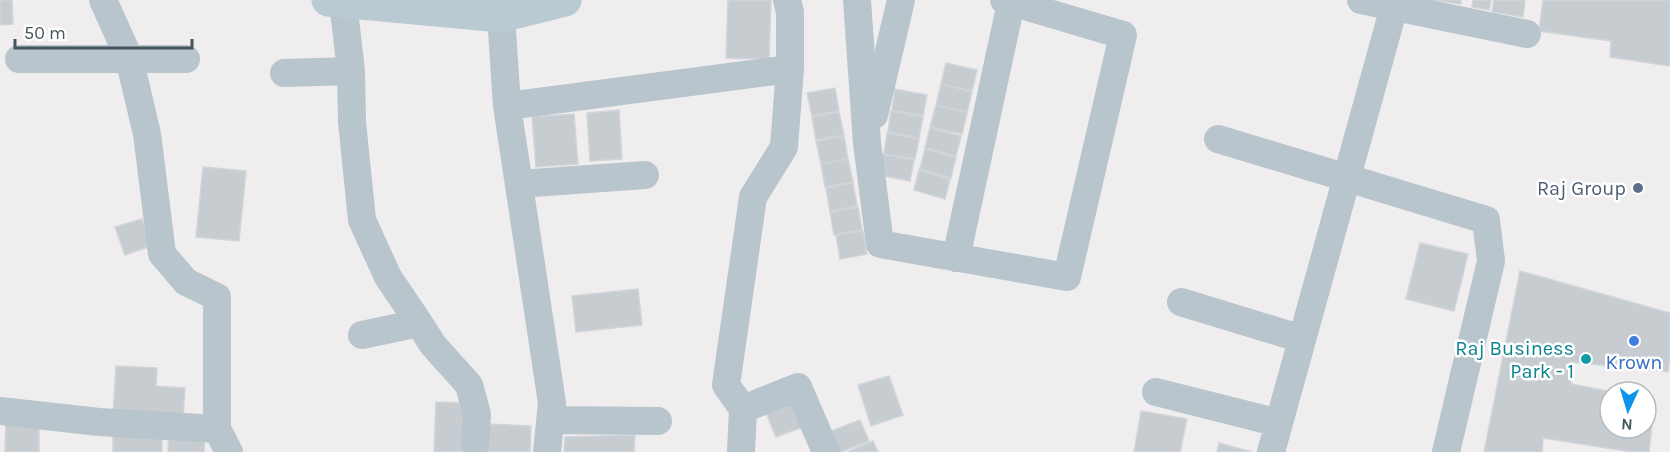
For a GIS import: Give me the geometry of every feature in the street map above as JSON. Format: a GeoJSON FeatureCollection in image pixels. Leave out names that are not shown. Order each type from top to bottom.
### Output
{"type":"FeatureCollection","features":[{"type":"Feature","properties":{"kind":"street"},"geometry":{"type":"LineString","coordinates":[[0,411],[99,422],[223,440],[217,297],[186,282],[162,254],[147,134],[129,58],[103,0]]}},
{"type":"Feature","properties":{"kind":"street"},"geometry":{"type":"LineString","coordinates":[[475,444],[477,414],[469,385],[433,345],[388,277],[362,220],[352,122],[349,1],[501,16],[565,0]]}},
{"type":"Feature","properties":{"kind":"street"},"geometry":{"type":"LineString","coordinates":[[741,452],[743,409],[726,385],[753,197],[784,147],[790,69],[790,12],[787,0]]}},
{"type":"Feature","properties":{"kind":"street"},"geometry":{"type":"LineString","coordinates":[[857,0],[867,143],[880,244],[956,258],[1067,278],[1123,35],[1007,2],[956,258]]}},
{"type":"Feature","properties":{"kind":"street"},"geometry":{"type":"LineString","coordinates":[[867,143],[901,0]]}},
{"type":"Feature","properties":{"kind":"street"},"geometry":{"type":"LineString","coordinates":[[1361,0],[1527,34]]}},
{"type":"Feature","properties":{"kind":"street"},"geometry":{"type":"LineString","coordinates":[[1271,452],[1394,7]]}},
{"type":"Feature","properties":{"kind":"street"},"geometry":{"type":"LineString","coordinates":[[501,16],[507,106],[552,403],[547,452]]}},
{"type":"Feature","properties":{"kind":"street"},"geometry":{"type":"LineString","coordinates":[[19,59],[186,59]]}},
{"type":"Feature","properties":{"kind":"street"},"geometry":{"type":"LineString","coordinates":[[507,106],[790,69]]}},
{"type":"Feature","properties":{"kind":"street"},"geometry":{"type":"LineString","coordinates":[[284,73],[351,71]]}},
{"type":"Feature","properties":{"kind":"street"},"geometry":{"type":"LineString","coordinates":[[1218,140],[1486,220],[1491,261],[1446,452]]}},
{"type":"Feature","properties":{"kind":"street"},"geometry":{"type":"LineString","coordinates":[[519,184],[645,175]]}},
{"type":"Feature","properties":{"kind":"street"},"geometry":{"type":"LineString","coordinates":[[1181,302],[1302,339]]}},
{"type":"Feature","properties":{"kind":"street"},"geometry":{"type":"LineString","coordinates":[[362,335],[419,323]]}},
{"type":"Feature","properties":{"kind":"street"},"geometry":{"type":"LineString","coordinates":[[743,409],[798,387],[826,452]]}},
{"type":"Feature","properties":{"kind":"street"},"geometry":{"type":"LineString","coordinates":[[1156,392],[1280,423]]}},
{"type":"Feature","properties":{"kind":"street"},"geometry":{"type":"LineString","coordinates":[[551,420],[658,421]]}},
{"type":"Feature","properties":{"kind":"building"},"geometry":{"type":"Polygon","coordinates":[[[0,0],[12,0],[13,24],[0,25],[0,0]]]}},
{"type":"Feature","properties":{"kind":"building"},"geometry":{"type":"Polygon","coordinates":[[[728,0],[771,0],[769,59],[726,58],[728,0]]]}},
{"type":"Feature","properties":{"kind":"building"},"geometry":{"type":"Polygon","coordinates":[[[1432,0],[1461,0],[1461,4],[1432,0]]]}},
{"type":"Feature","properties":{"kind":"building"},"geometry":{"type":"Polygon","coordinates":[[[1473,0],[1491,0],[1489,10],[1472,7],[1473,0]]]}},
{"type":"Feature","properties":{"kind":"building"},"geometry":{"type":"Polygon","coordinates":[[[1494,0],[1525,0],[1523,17],[1492,12],[1494,0]]]}},
{"type":"Feature","properties":{"kind":"building"},"geometry":{"type":"Polygon","coordinates":[[[1543,0],[1670,0],[1670,66],[1610,57],[1611,41],[1539,31],[1543,0]]]}},
{"type":"Feature","properties":{"kind":"building"},"geometry":{"type":"Polygon","coordinates":[[[946,63],[977,70],[972,91],[941,84],[946,63]]]}},
{"type":"Feature","properties":{"kind":"building"},"geometry":{"type":"Polygon","coordinates":[[[941,84],[972,92],[967,112],[936,105],[941,84]]]}},
{"type":"Feature","properties":{"kind":"building"},"geometry":{"type":"Polygon","coordinates":[[[835,88],[839,111],[812,116],[807,93],[835,88]]]}},
{"type":"Feature","properties":{"kind":"building"},"geometry":{"type":"Polygon","coordinates":[[[895,89],[927,95],[923,116],[892,110],[895,89]]]}},
{"type":"Feature","properties":{"kind":"building"},"geometry":{"type":"Polygon","coordinates":[[[936,105],[967,113],[962,134],[930,127],[936,105]]]}},
{"type":"Feature","properties":{"kind":"building"},"geometry":{"type":"Polygon","coordinates":[[[619,110],[622,159],[590,161],[587,113],[619,110]]]}},
{"type":"Feature","properties":{"kind":"building"},"geometry":{"type":"Polygon","coordinates":[[[891,111],[923,117],[919,138],[888,132],[891,111]]]}},
{"type":"Feature","properties":{"kind":"building"},"geometry":{"type":"Polygon","coordinates":[[[839,112],[844,135],[816,140],[812,117],[839,112]]]}},
{"type":"Feature","properties":{"kind":"building"},"geometry":{"type":"Polygon","coordinates":[[[574,114],[578,164],[536,167],[532,117],[574,114]]]}},
{"type":"Feature","properties":{"kind":"building"},"geometry":{"type":"Polygon","coordinates":[[[930,128],[961,136],[956,156],[925,148],[930,128]]]}},
{"type":"Feature","properties":{"kind":"building"},"geometry":{"type":"Polygon","coordinates":[[[887,133],[919,139],[915,159],[884,154],[887,133]]]}},
{"type":"Feature","properties":{"kind":"building"},"geometry":{"type":"Polygon","coordinates":[[[844,136],[848,159],[821,164],[816,141],[844,136]]]}},
{"type":"Feature","properties":{"kind":"building"},"geometry":{"type":"Polygon","coordinates":[[[925,149],[956,157],[951,178],[920,169],[925,149]]]}},
{"type":"Feature","properties":{"kind":"building"},"geometry":{"type":"Polygon","coordinates":[[[882,154],[914,160],[910,181],[879,175],[882,154]]]}},
{"type":"Feature","properties":{"kind":"building"},"geometry":{"type":"Polygon","coordinates":[[[848,159],[853,182],[825,187],[821,164],[848,159]]]}},
{"type":"Feature","properties":{"kind":"building"},"geometry":{"type":"Polygon","coordinates":[[[203,167],[246,171],[239,241],[196,237],[203,167]]]}},
{"type":"Feature","properties":{"kind":"building"},"geometry":{"type":"Polygon","coordinates":[[[919,170],[950,179],[945,199],[914,190],[919,170]]]}},
{"type":"Feature","properties":{"kind":"building"},"geometry":{"type":"Polygon","coordinates":[[[853,183],[857,206],[830,211],[826,188],[853,183]]]}},
{"type":"Feature","properties":{"kind":"building"},"geometry":{"type":"Polygon","coordinates":[[[858,207],[862,230],[834,235],[830,212],[858,207]]]}},
{"type":"Feature","properties":{"kind":"building"},"geometry":{"type":"Polygon","coordinates":[[[142,219],[151,246],[125,255],[115,227],[142,219]]]}},
{"type":"Feature","properties":{"kind":"building"},"geometry":{"type":"Polygon","coordinates":[[[863,231],[867,254],[840,259],[836,235],[863,231]]]}},
{"type":"Feature","properties":{"kind":"building"},"geometry":{"type":"Polygon","coordinates":[[[1420,243],[1468,254],[1454,311],[1406,299],[1420,243]]]}},
{"type":"Feature","properties":{"kind":"building","name":"Raj Business Park - 1"},"geometry":{"type":"Polygon","coordinates":[[[1520,271],[1670,313],[1668,372],[1572,362],[1571,384],[1598,389],[1598,440],[1650,440],[1649,452],[1632,452],[1543,438],[1542,452],[1484,452],[1520,271]]]}},
{"type":"Feature","properties":{"kind":"building"},"geometry":{"type":"Polygon","coordinates":[[[638,289],[642,325],[576,332],[572,296],[638,289]]]}},
{"type":"Feature","properties":{"kind":"building"},"geometry":{"type":"Polygon","coordinates":[[[116,366],[157,368],[156,386],[185,388],[183,419],[113,415],[116,366]]]}},
{"type":"Feature","properties":{"kind":"building"},"geometry":{"type":"Polygon","coordinates":[[[889,376],[903,415],[871,426],[858,385],[889,376]]]}},
{"type":"Feature","properties":{"kind":"building"},"geometry":{"type":"Polygon","coordinates":[[[796,396],[808,425],[776,437],[764,408],[796,396]]]}},
{"type":"Feature","properties":{"kind":"building"},"geometry":{"type":"Polygon","coordinates":[[[436,402],[470,403],[467,452],[434,452],[436,402]]]}},
{"type":"Feature","properties":{"kind":"building"},"geometry":{"type":"Polygon","coordinates":[[[1141,411],[1187,419],[1180,452],[1134,452],[1141,411]]]}},
{"type":"Feature","properties":{"kind":"building"},"geometry":{"type":"Polygon","coordinates":[[[6,418],[39,419],[39,452],[5,452],[6,418]]]}},
{"type":"Feature","properties":{"kind":"building"},"geometry":{"type":"Polygon","coordinates":[[[860,420],[869,441],[841,452],[831,452],[824,434],[860,420]]]}},
{"type":"Feature","properties":{"kind":"building"},"geometry":{"type":"Polygon","coordinates":[[[486,424],[531,426],[530,452],[484,452],[486,424]]]}},
{"type":"Feature","properties":{"kind":"building"},"geometry":{"type":"Polygon","coordinates":[[[169,430],[205,431],[204,452],[168,452],[169,430]]]}},
{"type":"Feature","properties":{"kind":"building"},"geometry":{"type":"Polygon","coordinates":[[[113,434],[162,435],[162,452],[113,452],[113,434]]]}},
{"type":"Feature","properties":{"kind":"building"},"geometry":{"type":"Polygon","coordinates":[[[635,435],[634,452],[564,452],[565,437],[635,435]]]}},
{"type":"Feature","properties":{"kind":"building"},"geometry":{"type":"Polygon","coordinates":[[[873,441],[878,452],[847,452],[873,441]]]}},
{"type":"Feature","properties":{"kind":"building"},"geometry":{"type":"Polygon","coordinates":[[[1219,443],[1252,452],[1217,452],[1219,443]]]}},
{"type":"Feature","properties":{"kind":"place","name":"Raj Group"},"geometry":{"type":"Point","coordinates":[1638,188]}},
{"type":"Feature","properties":{"kind":"place","name":"Krown"},"geometry":{"type":"Point","coordinates":[1634,341]}},
{"type":"Feature","properties":{"kind":"place","name":"Raj Business Park - 1"},"geometry":{"type":"Point","coordinates":[1586,359]}}]}
